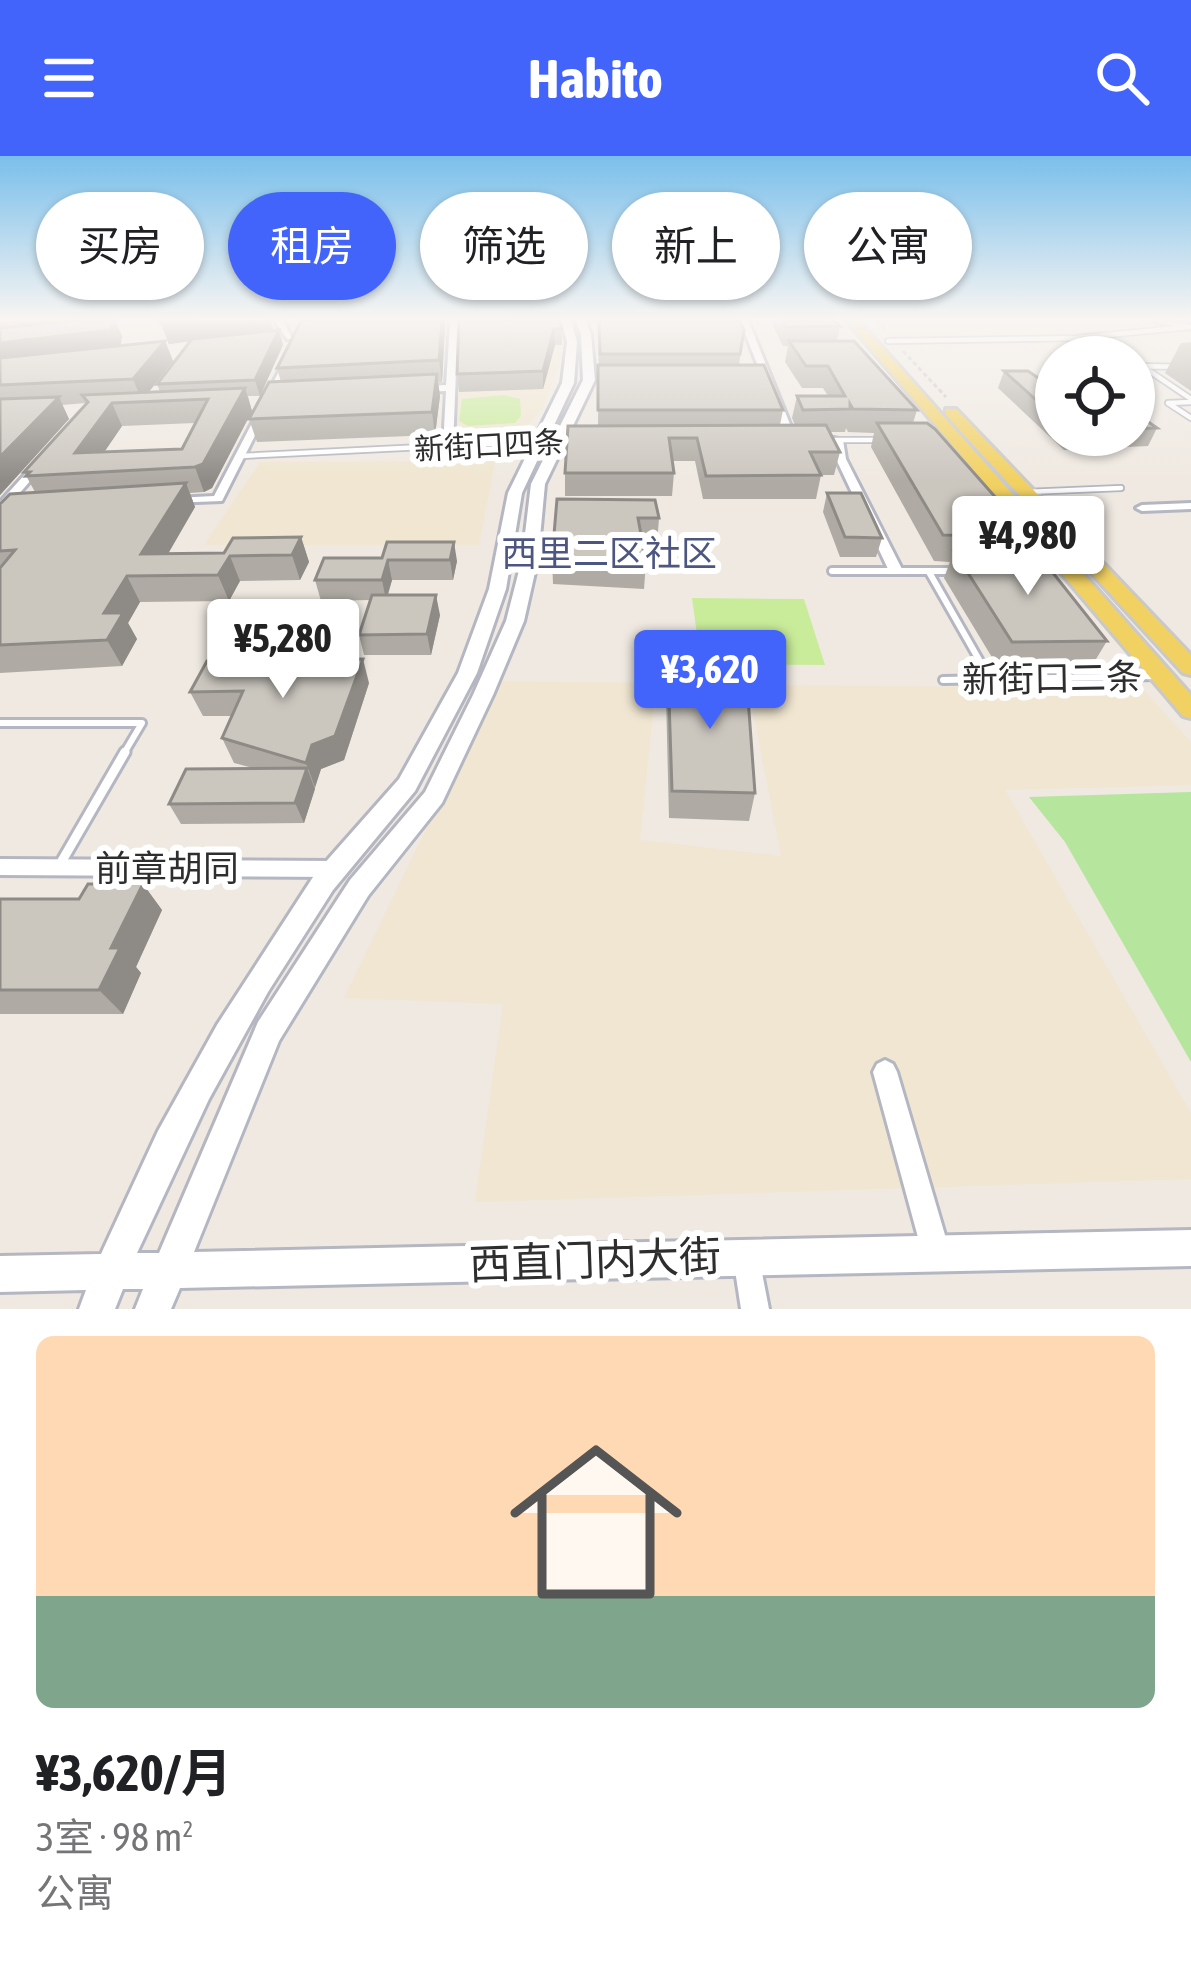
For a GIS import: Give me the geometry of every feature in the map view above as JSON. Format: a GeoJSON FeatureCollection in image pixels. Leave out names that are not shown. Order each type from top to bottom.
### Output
{"type":"FeatureCollection","features":[{"type":"Feature","properties":{"kind":"main road"},"geometry":{"type":"LineString","coordinates":[[896,374],[1058,570],[1191,710]]}},
{"type":"Feature","properties":{"kind":"main road"},"geometry":{"type":"LineString","coordinates":[[902,374],[1024,492],[1191,668]]}},
{"type":"Feature","properties":{"kind":"street"},"geometry":{"type":"LineString","coordinates":[[153,502],[218,499],[280,374]]}},
{"type":"Feature","properties":{"kind":"street"},"geometry":{"type":"LineString","coordinates":[[448,447],[452,374]]}},
{"type":"Feature","properties":{"kind":"street"},"geometry":{"type":"LineString","coordinates":[[98,1309],[230,1024],[334,869],[405,788],[455,691],[493,610],[507,558],[518,483],[563,440],[571,374]]}},
{"type":"Feature","properties":{"kind":"street"},"geometry":{"type":"LineString","coordinates":[[153,1309],[268,1032],[358,888],[434,797],[473,716],[515,621],[530,559],[538,484],[563,440],[589,374]]}},
{"type":"Feature","properties":{"kind":"street"},"geometry":{"type":"LineString","coordinates":[[766,374],[791,440]]}},
{"type":"Feature","properties":{"kind":"street"},"geometry":{"type":"LineString","coordinates":[[406,390],[451,388]]}},
{"type":"Feature","properties":{"kind":"street"},"geometry":{"type":"LineString","coordinates":[[244,404],[293,396]]}},
{"type":"Feature","properties":{"kind":"street"},"geometry":{"type":"LineString","coordinates":[[838,440],[841,459],[896,571]]}},
{"type":"Feature","properties":{"kind":"street"},"geometry":{"type":"LineString","coordinates":[[0,510],[44,459]]}},
{"type":"Feature","properties":{"kind":"street"},"geometry":{"type":"LineString","coordinates":[[1142,508],[1191,506]]}},
{"type":"Feature","properties":{"kind":"street"},"geometry":{"type":"LineString","coordinates":[[0,510],[22,510]]}},
{"type":"Feature","properties":{"kind":"street","name":"前章胡同"},"geometry":{"type":"LineString","coordinates":[[0,867],[334,869]]}},
{"type":"Feature","properties":{"kind":"street"},"geometry":{"type":"LineString","coordinates":[[885,1072],[936,1252]]}},
{"type":"Feature","properties":{"kind":"street","name":"西直门内大街"},"geometry":{"type":"LineString","coordinates":[[0,1274],[1191,1248]]}},
{"type":"Feature","properties":{"kind":"street"},"geometry":{"type":"LineString","coordinates":[[747,1256],[754,1309]]}},
{"type":"Feature","properties":{"kind":"lane"},"geometry":{"type":"LineString","coordinates":[[1155,375],[1191,400]]}},
{"type":"Feature","properties":{"kind":"lane"},"geometry":{"type":"LineString","coordinates":[[1191,400],[1168,403],[1191,418]]}},
{"type":"Feature","properties":{"kind":"lane","name":"新街口四条"},"geometry":{"type":"LineString","coordinates":[[241,456],[563,440]]}},
{"type":"Feature","properties":{"kind":"lane"},"geometry":{"type":"LineString","coordinates":[[814,440],[899,440]]}},
{"type":"Feature","properties":{"kind":"lane"},"geometry":{"type":"LineString","coordinates":[[1024,492],[1121,488]]}},
{"type":"Feature","properties":{"kind":"lane"},"geometry":{"type":"LineString","coordinates":[[832,571],[968,571]]}},
{"type":"Feature","properties":{"kind":"lane"},"geometry":{"type":"LineString","coordinates":[[928,571],[991,680]]}},
{"type":"Feature","properties":{"kind":"lane","name":"新街口二条"},"geometry":{"type":"LineString","coordinates":[[943,680],[1161,676]]}},
{"type":"Feature","properties":{"kind":"lane"},"geometry":{"type":"LineString","coordinates":[[0,722],[142,723],[58,867]]}},
{"type":"Feature","properties":{"kind":"shaded area"},"geometry":{"type":"Polygon","coordinates":[[[456,374],[555,374],[543,408],[523,431],[453,435],[456,374]]]}},
{"type":"Feature","properties":{"kind":"shaded area"},"geometry":{"type":"Polygon","coordinates":[[[495,461],[479,545],[204,545],[260,462],[495,461]]]}},
{"type":"Feature","properties":{"kind":"shaded area"},"geometry":{"type":"Polygon","coordinates":[[[498,681],[656,683],[640,840],[781,856],[748,685],[1142,688],[1191,742],[1191,785],[1005,790],[1191,1113],[1191,1179],[475,1202],[503,1004],[344,998],[498,681]]]}},
{"type":"Feature","properties":{"kind":"green space"},"geometry":{"type":"Polygon","coordinates":[[[504,395],[520,399],[521,416],[515,423],[468,426],[459,421],[462,399],[504,395]]]}},
{"type":"Feature","properties":{"kind":"green space"},"geometry":{"type":"Polygon","coordinates":[[[692,598],[804,599],[825,665],[701,664],[692,598]]]}},
{"type":"Feature","properties":{"kind":"green space"},"geometry":{"type":"Polygon","coordinates":[[[1191,792],[1191,1062],[1065,842],[1029,797],[1191,792]]]}},
{"type":"Feature","properties":{"kind":"building"},"geometry":{"type":"Polygon","coordinates":[[[0,374],[137,374],[133,379],[0,385],[0,374]]]}},
{"type":"Feature","properties":{"kind":"building"},"geometry":{"type":"Polygon","coordinates":[[[165,374],[258,374],[255,380],[157,384],[165,374]]]}},
{"type":"Feature","properties":{"kind":"building"},"geometry":{"type":"Polygon","coordinates":[[[437,374],[432,412],[249,419],[269,382],[437,374]]]}},
{"type":"Feature","properties":{"kind":"building"},"geometry":{"type":"Polygon","coordinates":[[[598,374],[768,374],[783,410],[598,410],[598,374]]]}},
{"type":"Feature","properties":{"kind":"building"},"geometry":{"type":"Polygon","coordinates":[[[832,374],[884,374],[917,410],[853,409],[850,404],[850,409],[803,410],[797,396],[845,396],[832,374]]]}},
{"type":"Feature","properties":{"kind":"building"},"geometry":{"type":"Polygon","coordinates":[[[1007,374],[1035,376],[1035,399],[1007,374]]]}},
{"type":"Feature","properties":{"kind":"building"},"geometry":{"type":"Polygon","coordinates":[[[245,388],[203,464],[26,476],[30,472],[24,472],[88,402],[82,395],[245,388]],[[208,399],[112,403],[75,453],[182,449],[208,399]]]}},
{"type":"Feature","properties":{"kind":"building"},"geometry":{"type":"Polygon","coordinates":[[[59,397],[0,457],[0,399],[59,397]]]}},
{"type":"Feature","properties":{"kind":"building"},"geometry":{"type":"Polygon","coordinates":[[[877,423],[927,423],[1020,525],[999,526],[1007,536],[943,535],[877,423]]]}},
{"type":"Feature","properties":{"kind":"building"},"geometry":{"type":"Polygon","coordinates":[[[826,425],[840,452],[810,452],[821,475],[706,476],[697,438],[669,438],[674,473],[565,473],[568,426],[826,425]]]}},
{"type":"Feature","properties":{"kind":"building"},"geometry":{"type":"Polygon","coordinates":[[[186,483],[141,554],[224,553],[233,538],[301,537],[292,555],[230,556],[218,575],[127,576],[104,613],[123,613],[107,640],[0,645],[0,568],[15,550],[0,551],[0,504],[10,494],[186,483]]]}},
{"type":"Feature","properties":{"kind":"building"},"geometry":{"type":"Polygon","coordinates":[[[827,493],[861,493],[882,538],[845,537],[827,493]]]}},
{"type":"Feature","properties":{"kind":"building"},"geometry":{"type":"Polygon","coordinates":[[[557,499],[655,500],[659,518],[638,518],[646,562],[552,558],[557,499]]]}},
{"type":"Feature","properties":{"kind":"building"},"geometry":{"type":"Polygon","coordinates":[[[387,542],[454,542],[450,560],[388,560],[382,580],[315,580],[324,558],[382,558],[387,542]]]}},
{"type":"Feature","properties":{"kind":"building"},"geometry":{"type":"Polygon","coordinates":[[[954,551],[1017,551],[1023,559],[1042,559],[1107,641],[1012,642],[954,551]]]}},
{"type":"Feature","properties":{"kind":"building"},"geometry":{"type":"Polygon","coordinates":[[[372,595],[436,595],[427,634],[359,635],[372,595]]]}},
{"type":"Feature","properties":{"kind":"building"},"geometry":{"type":"Polygon","coordinates":[[[363,659],[335,736],[312,745],[306,763],[222,738],[243,691],[190,692],[207,661],[363,659]]]}},
{"type":"Feature","properties":{"kind":"building"},"geometry":{"type":"Polygon","coordinates":[[[668,669],[746,671],[755,793],[672,791],[668,669]]]}},
{"type":"Feature","properties":{"kind":"building"},"geometry":{"type":"Polygon","coordinates":[[[307,768],[295,803],[169,804],[186,769],[307,768]]]}},
{"type":"Feature","properties":{"kind":"building"},"geometry":{"type":"Polygon","coordinates":[[[88,884],[143,884],[111,948],[120,948],[99,990],[0,990],[0,899],[79,899],[88,884]]]}},
{"type":"Feature","properties":{"kind":"district","name":"西里二区社区"},"geometry":{"type":"Point","coordinates":[609,553]}}]}
